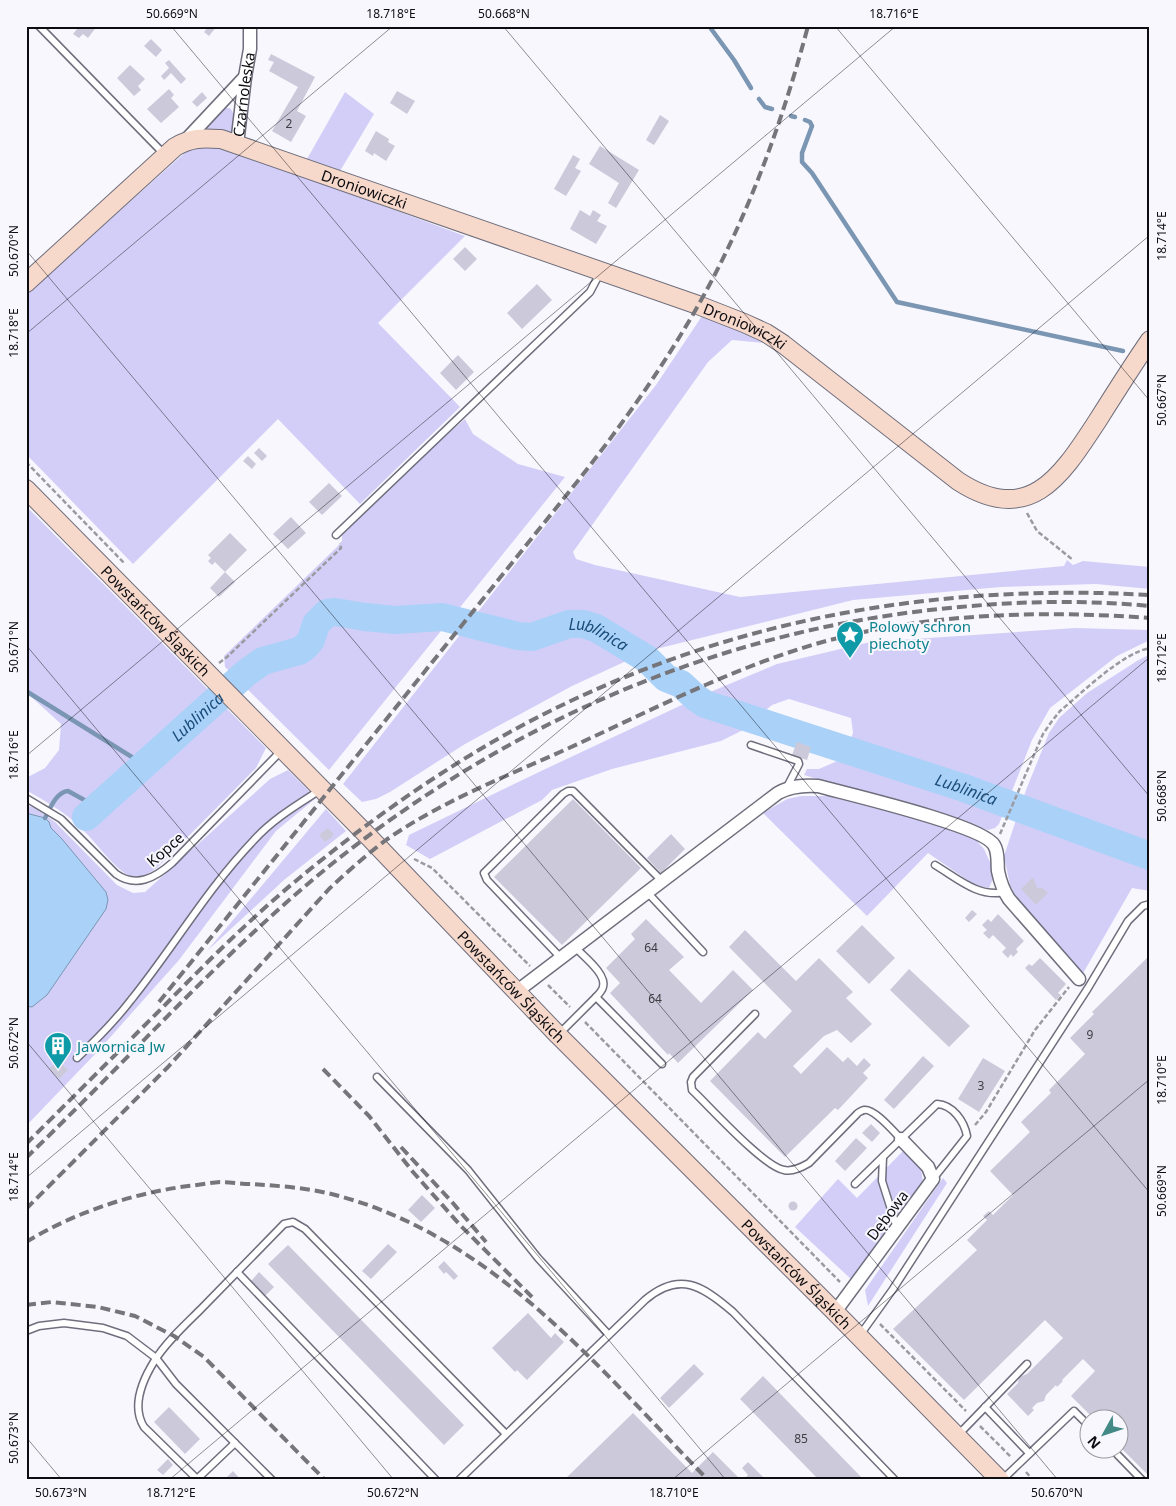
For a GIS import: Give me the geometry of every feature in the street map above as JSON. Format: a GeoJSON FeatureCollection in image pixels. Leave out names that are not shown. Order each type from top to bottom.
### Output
{"type":"FeatureCollection","features":[{"type":"Feature","properties":{"kind":"main road","name":"Czarnoleska"},"geometry":{"type":"LineString","coordinates":[[186,140],[221,139],[238,144]]}},
{"type":"Feature","properties":{"kind":"main road"},"geometry":{"type":"LineString","coordinates":[[26,283],[165,155],[186,140]]}},
{"type":"Feature","properties":{"kind":"main road","name":"Droniowiczki"},"geometry":{"type":"LineString","coordinates":[[238,144],[698,305],[766,333],[815,368],[964,485],[987,496],[1009,499],[1020,498],[1048,485],[1067,466],[1150,340]]}},
{"type":"Feature","properties":{"kind":"main road","name":"Powstańców Śląskich"},"geometry":{"type":"LineString","coordinates":[[26,489],[283,749],[558,1035],[1001,1480]]}},
{"type":"Feature","properties":{"kind":"street","name":"Czarnoleska"},"geometry":{"type":"LineString","coordinates":[[238,144],[250,49],[250,26]]}},
{"type":"Feature","properties":{"kind":"street"},"geometry":{"type":"LineString","coordinates":[[186,140],[245,77]]}},
{"type":"Feature","properties":{"kind":"street"},"geometry":{"type":"LineString","coordinates":[[516,992],[786,788],[795,786],[818,786],[948,822],[982,835],[994,844],[997,850],[1000,878],[1004,892],[1081,981]]}},
{"type":"Feature","properties":{"kind":"street"},"geometry":{"type":"LineString","coordinates":[[901,1139],[928,1168],[933,1179]]}},
{"type":"Feature","properties":{"kind":"street","name":"Dębowa"},"geometry":{"type":"LineString","coordinates":[[835,1312],[933,1179]]}},
{"type":"Feature","properties":{"kind":"lane"},"geometry":{"type":"LineString","coordinates":[[39,26],[165,155]]}},
{"type":"Feature","properties":{"kind":"lane"},"geometry":{"type":"LineString","coordinates":[[336,535],[590,292],[600,272]]}},
{"type":"Feature","properties":{"kind":"lane"},"geometry":{"type":"LineString","coordinates":[[751,745],[798,761],[799,764],[786,788]]}},
{"type":"Feature","properties":{"kind":"lane","name":"Kopce"},"geometry":{"type":"LineString","coordinates":[[26,798],[54,813],[123,879],[143,881],[161,872],[172,863],[283,749]]}},
{"type":"Feature","properties":{"kind":"lane"},"geometry":{"type":"LineString","coordinates":[[77,1058],[104,1032],[132,999],[218,883],[254,840],[284,813],[321,789]]}},
{"type":"Feature","properties":{"kind":"lane"},"geometry":{"type":"LineString","coordinates":[[561,958],[486,880],[484,873],[563,794],[568,791],[578,796],[662,881]]}},
{"type":"Feature","properties":{"kind":"lane"},"geometry":{"type":"LineString","coordinates":[[935,865],[981,892],[995,895],[1004,892]]}},
{"type":"Feature","properties":{"kind":"lane"},"geometry":{"type":"LineString","coordinates":[[647,892],[703,952]]}},
{"type":"Feature","properties":{"kind":"lane"},"geometry":{"type":"LineString","coordinates":[[859,1336],[874,1317],[1081,981],[1128,921],[1143,906],[1150,904]]}},
{"type":"Feature","properties":{"kind":"lane"},"geometry":{"type":"LineString","coordinates":[[558,1035],[603,989],[604,982],[602,976],[574,948]]}},
{"type":"Feature","properties":{"kind":"lane"},"geometry":{"type":"LineString","coordinates":[[596,997],[662,1064]]}},
{"type":"Feature","properties":{"kind":"lane"},"geometry":{"type":"LineString","coordinates":[[754,1014],[693,1077],[690,1086],[759,1156],[777,1168],[794,1170],[802,1167],[809,1163],[857,1114],[864,1110],[870,1110],[876,1114],[901,1139]]}},
{"type":"Feature","properties":{"kind":"lane"},"geometry":{"type":"LineString","coordinates":[[377,1077],[468,1170],[538,1258],[608,1334]]}},
{"type":"Feature","properties":{"kind":"lane"},"geometry":{"type":"LineString","coordinates":[[855,1184],[937,1104],[944,1105],[956,1114],[965,1126],[966,1136],[933,1179]]}},
{"type":"Feature","properties":{"kind":"lane"},"geometry":{"type":"LineString","coordinates":[[883,1157],[882,1180],[897,1228]]}},
{"type":"Feature","properties":{"kind":"lane"},"geometry":{"type":"LineString","coordinates":[[235,1443],[196,1479],[144,1427],[139,1420],[137,1404],[148,1372],[156,1358],[174,1336],[284,1224],[293,1222],[305,1229],[506,1434]]}},
{"type":"Feature","properties":{"kind":"lane"},"geometry":{"type":"LineString","coordinates":[[237,1272],[436,1480]]}},
{"type":"Feature","properties":{"kind":"lane"},"geometry":{"type":"LineString","coordinates":[[458,1480],[656,1290],[669,1285],[679,1284],[691,1285],[705,1290],[733,1312],[895,1480]]}},
{"type":"Feature","properties":{"kind":"lane"},"geometry":{"type":"LineString","coordinates":[[26,1331],[39,1326],[64,1323],[102,1328],[127,1336],[156,1358],[176,1384],[272,1480]]}},
{"type":"Feature","properties":{"kind":"lane"},"geometry":{"type":"LineString","coordinates":[[957,1436],[1027,1364]]}},
{"type":"Feature","properties":{"kind":"lane"},"geometry":{"type":"LineString","coordinates":[[985,1407],[1030,1453]]}},
{"type":"Feature","properties":{"kind":"lane"},"geometry":{"type":"LineString","coordinates":[[1001,1480],[1074,1411],[1078,1415]]}},
{"type":"Feature","properties":{"kind":"lane"},"geometry":{"type":"LineString","coordinates":[[1121,1458],[1142,1480]]}},
{"type":"Feature","properties":{"kind":"path"},"geometry":{"type":"LineString","coordinates":[[1020,498],[1031,522],[1037,530],[1073,560]]}},
{"type":"Feature","properties":{"kind":"path"},"geometry":{"type":"LineString","coordinates":[[210,676],[340,548],[336,535]]}},
{"type":"Feature","properties":{"kind":"path"},"geometry":{"type":"LineString","coordinates":[[994,844],[1004,828],[1043,734],[1056,716],[1123,659],[1140,650],[1150,648]]}},
{"type":"Feature","properties":{"kind":"path"},"geometry":{"type":"LineString","coordinates":[[407,856],[432,868],[850,1293]]}},
{"type":"Feature","properties":{"kind":"path"},"geometry":{"type":"LineString","coordinates":[[966,1136],[986,1112],[1035,1030],[1067,991],[1081,981]]}},
{"type":"Feature","properties":{"kind":"path"},"geometry":{"type":"LineString","coordinates":[[874,1317],[1033,1480]]}},
{"type":"Feature","properties":{"kind":"shaded area"},"geometry":{"type":"Polygon","coordinates":[[[345,92],[374,114],[340,171],[307,159],[345,92]]]}},
{"type":"Feature","properties":{"kind":"shaded area"},"geometry":{"type":"Polygon","coordinates":[[[224,108],[230,108],[233,114],[234,121],[230,134],[207,129],[206,126],[224,108]]]}},
{"type":"Feature","properties":{"kind":"shaded area"},"geometry":{"type":"Polygon","coordinates":[[[204,147],[229,149],[465,236],[378,323],[460,407],[360,504],[278,419],[133,564],[26,454],[26,294],[187,151],[204,147]]]}},
{"type":"Feature","properties":{"kind":"shaded area"},"geometry":{"type":"Polygon","coordinates":[[[702,316],[726,324],[764,343],[732,340],[708,362],[573,552],[576,559],[595,565],[740,597],[1064,566],[1067,560],[1073,565],[1083,561],[1150,567],[1150,589],[1096,584],[1001,587],[853,600],[648,651],[572,686],[465,744],[390,792],[376,799],[362,802],[343,784],[656,385],[702,316]]]}},
{"type":"Feature","properties":{"kind":"shaded area"},"geometry":{"type":"Polygon","coordinates":[[[465,419],[473,434],[518,464],[565,477],[329,770],[225,667],[224,656],[337,547],[342,541],[342,534],[436,444],[465,419]]]}},
{"type":"Feature","properties":{"kind":"shaded area"},"geometry":{"type":"Polygon","coordinates":[[[26,506],[266,748],[256,768],[157,868],[143,876],[135,877],[122,871],[75,822],[55,807],[26,790],[26,778],[45,768],[59,750],[61,724],[26,692],[26,506]]]}},
{"type":"Feature","properties":{"kind":"shaded area"},"geometry":{"type":"Polygon","coordinates":[[[1075,628],[1150,630],[1150,640],[1117,656],[1050,708],[1032,740],[999,824],[995,828],[988,830],[804,775],[807,769],[819,769],[844,758],[853,733],[851,718],[789,699],[772,705],[756,718],[753,725],[721,741],[612,769],[552,790],[542,800],[430,859],[406,845],[409,835],[703,695],[777,664],[870,642],[1075,628]]]}},
{"type":"Feature","properties":{"kind":"shaded area"},"geometry":{"type":"Polygon","coordinates":[[[1150,654],[1150,891],[1132,888],[1082,975],[1020,904],[1010,885],[1004,856],[1026,790],[1049,733],[1059,718],[1087,693],[1150,654]]]}},
{"type":"Feature","properties":{"kind":"shaded area"},"geometry":{"type":"Polygon","coordinates":[[[288,770],[316,798],[276,831],[179,960],[98,1051],[26,1126],[26,805],[35,808],[55,822],[117,885],[133,893],[145,892],[270,779],[288,770]]]}},
{"type":"Feature","properties":{"kind":"shaded area"},"geometry":{"type":"Polygon","coordinates":[[[801,796],[832,796],[952,827],[976,840],[984,849],[993,869],[989,888],[976,886],[928,853],[867,916],[763,813],[787,799],[801,796]]]}},
{"type":"Feature","properties":{"kind":"shaded area"},"geometry":{"type":"Polygon","coordinates":[[[326,809],[346,831],[284,880],[207,951],[326,809]]]}},
{"type":"Feature","properties":{"kind":"shaded area"},"geometry":{"type":"Polygon","coordinates":[[[903,1151],[921,1169],[923,1182],[851,1279],[795,1227],[838,1179],[857,1198],[903,1151]]]}},
{"type":"Feature","properties":{"kind":"shaded area"},"geometry":{"type":"Polygon","coordinates":[[[943,1178],[947,1183],[868,1306],[865,1290],[943,1178]]]}},
{"type":"Feature","properties":{"kind":"water"},"geometry":{"type":"Polygon","coordinates":[[[26,813],[45,818],[49,822],[51,828],[106,892],[108,900],[106,909],[47,995],[32,1007],[26,1006],[26,813]]]}},
{"type":"Feature","properties":{"kind":"building"},"geometry":{"type":"Polygon","coordinates":[[[72,26],[97,26],[88,38],[83,34],[79,38],[73,34],[77,29],[72,26]]]}},
{"type":"Feature","properties":{"kind":"building"},"geometry":{"type":"Polygon","coordinates":[[[209,26],[217,26],[209,36],[204,32],[209,26]]]}},
{"type":"Feature","properties":{"kind":"building"},"geometry":{"type":"Polygon","coordinates":[[[151,39],[162,50],[156,57],[144,46],[151,39]]]}},
{"type":"Feature","properties":{"kind":"building"},"geometry":{"type":"Polygon","coordinates":[[[271,54],[315,77],[297,111],[306,116],[291,142],[272,131],[298,87],[269,71],[274,62],[268,60],[271,54]]]}},
{"type":"Feature","properties":{"kind":"building"},"geometry":{"type":"Polygon","coordinates":[[[169,60],[186,79],[181,84],[171,73],[164,80],[161,76],[169,68],[165,63],[169,60]]]}},
{"type":"Feature","properties":{"kind":"building"},"geometry":{"type":"Polygon","coordinates":[[[130,65],[145,79],[138,86],[141,90],[134,96],[117,78],[130,65]]]}},
{"type":"Feature","properties":{"kind":"building"},"geometry":{"type":"Polygon","coordinates":[[[169,89],[174,95],[171,98],[179,107],[161,123],[147,109],[169,89]]]}},
{"type":"Feature","properties":{"kind":"building"},"geometry":{"type":"Polygon","coordinates":[[[397,91],[415,101],[407,114],[390,103],[397,91]]]}},
{"type":"Feature","properties":{"kind":"building"},"geometry":{"type":"Polygon","coordinates":[[[202,92],[207,98],[197,107],[192,102],[202,92]]]}},
{"type":"Feature","properties":{"kind":"building"},"geometry":{"type":"Polygon","coordinates":[[[660,115],[669,121],[654,145],[646,140],[660,115]]]}},
{"type":"Feature","properties":{"kind":"building"},"geometry":{"type":"Polygon","coordinates":[[[376,131],[389,139],[388,142],[395,146],[386,161],[374,153],[373,156],[365,151],[376,131]]]}},
{"type":"Feature","properties":{"kind":"building"},"geometry":{"type":"Polygon","coordinates":[[[600,146],[639,170],[616,208],[608,203],[619,183],[589,164],[600,146]]]}},
{"type":"Feature","properties":{"kind":"building"},"geometry":{"type":"Polygon","coordinates":[[[573,155],[580,159],[575,168],[581,171],[566,196],[554,189],[573,155]]]}},
{"type":"Feature","properties":{"kind":"building"},"geometry":{"type":"Polygon","coordinates":[[[580,210],[590,216],[593,210],[601,215],[597,221],[607,226],[596,244],[570,229],[580,210]]]}},
{"type":"Feature","properties":{"kind":"building"},"geometry":{"type":"Polygon","coordinates":[[[465,247],[477,259],[465,271],[453,259],[465,247]]]}},
{"type":"Feature","properties":{"kind":"building"},"geometry":{"type":"Polygon","coordinates":[[[537,284],[552,300],[522,329],[507,313],[537,284]]]}},
{"type":"Feature","properties":{"kind":"building"},"geometry":{"type":"Polygon","coordinates":[[[458,355],[474,372],[456,390],[440,373],[458,355]]]}},
{"type":"Feature","properties":{"kind":"building"},"geometry":{"type":"Polygon","coordinates":[[[259,448],[267,456],[262,461],[254,453],[259,448]]]}},
{"type":"Feature","properties":{"kind":"building"},"geometry":{"type":"Polygon","coordinates":[[[248,456],[256,464],[252,469],[243,461],[248,456]]]}},
{"type":"Feature","properties":{"kind":"building"},"geometry":{"type":"Polygon","coordinates":[[[329,483],[342,496],[322,515],[309,502],[329,483]]]}},
{"type":"Feature","properties":{"kind":"building"},"geometry":{"type":"Polygon","coordinates":[[[291,517],[306,533],[288,549],[273,534],[291,517]]]}},
{"type":"Feature","properties":{"kind":"building"},"geometry":{"type":"Polygon","coordinates":[[[230,533],[247,550],[225,572],[215,562],[212,565],[208,561],[211,558],[208,555],[230,533]]]}},
{"type":"Feature","properties":{"kind":"building"},"geometry":{"type":"Polygon","coordinates":[[[225,572],[235,582],[219,597],[210,588],[225,572]]]}},
{"type":"Feature","properties":{"kind":"building"},"geometry":{"type":"Polygon","coordinates":[[[797,742],[811,747],[807,760],[792,755],[797,742]]]}},
{"type":"Feature","properties":{"kind":"building"},"geometry":{"type":"Polygon","coordinates":[[[573,799],[641,868],[562,945],[494,877],[573,799]]]}},
{"type":"Feature","properties":{"kind":"building"},"geometry":{"type":"Polygon","coordinates":[[[328,828],[334,835],[325,842],[319,835],[328,828]]]}},
{"type":"Feature","properties":{"kind":"building"},"geometry":{"type":"Polygon","coordinates":[[[671,834],[685,849],[661,873],[647,858],[671,834]]]}},
{"type":"Feature","properties":{"kind":"building"},"geometry":{"type":"Polygon","coordinates":[[[1033,877],[1037,888],[1042,888],[1048,893],[1036,905],[1021,889],[1033,877]]]}},
{"type":"Feature","properties":{"kind":"building"},"geometry":{"type":"Polygon","coordinates":[[[972,910],[977,914],[969,922],[965,918],[972,910]]]}},
{"type":"Feature","properties":{"kind":"building"},"geometry":{"type":"Polygon","coordinates":[[[998,914],[1024,941],[1016,949],[1018,952],[1013,957],[1011,954],[1008,958],[1002,952],[1006,948],[993,935],[989,939],[983,933],[987,930],[982,925],[988,919],[991,922],[998,914]]]}},
{"type":"Feature","properties":{"kind":"building"},"geometry":{"type":"Polygon","coordinates":[[[646,919],[684,957],[669,970],[701,1003],[733,970],[753,990],[678,1063],[669,1053],[668,1055],[610,993],[620,983],[606,968],[635,939],[631,934],[646,919]]]}},
{"type":"Feature","properties":{"kind":"building"},"geometry":{"type":"Polygon","coordinates":[[[862,925],[895,958],[869,984],[836,951],[862,925]]]}},
{"type":"Feature","properties":{"kind":"building"},"geometry":{"type":"Polygon","coordinates":[[[745,930],[796,981],[819,958],[853,992],[846,998],[872,1024],[851,1043],[837,1030],[824,1036],[793,1066],[801,1074],[827,1047],[843,1062],[848,1057],[857,1066],[864,1058],[871,1065],[863,1073],[868,1078],[838,1110],[835,1108],[785,1157],[710,1081],[758,1032],[765,1039],[792,1011],[729,947],[745,930]]]}},
{"type":"Feature","properties":{"kind":"building"},"geometry":{"type":"Polygon","coordinates":[[[1150,955],[1150,1477],[1128,1455],[1128,1408],[1083,1408],[1071,1396],[1095,1371],[1083,1359],[1057,1387],[1056,1385],[1046,1395],[1044,1401],[1037,1403],[1032,1408],[1034,1410],[1028,1416],[1007,1394],[1018,1383],[1019,1377],[1027,1374],[1063,1338],[1045,1320],[964,1400],[893,1329],[977,1250],[967,1240],[987,1220],[983,1216],[989,1211],[993,1215],[1013,1195],[990,1171],[1030,1132],[1021,1122],[1051,1093],[1049,1090],[1085,1054],[1070,1038],[1094,1014],[1092,1012],[1150,955]]]}},
{"type":"Feature","properties":{"kind":"building"},"geometry":{"type":"Polygon","coordinates":[[[1040,958],[1066,984],[1058,993],[1061,995],[1056,1000],[1025,968],[1029,964],[1032,966],[1040,958]]]}},
{"type":"Feature","properties":{"kind":"building"},"geometry":{"type":"Polygon","coordinates":[[[909,969],[970,1026],[949,1047],[890,990],[909,969]]]}},
{"type":"Feature","properties":{"kind":"building"},"geometry":{"type":"Polygon","coordinates":[[[923,1056],[934,1066],[894,1109],[884,1100],[923,1056]]]}},
{"type":"Feature","properties":{"kind":"building"},"geometry":{"type":"Polygon","coordinates":[[[983,1058],[1005,1071],[979,1112],[958,1099],[983,1058]]]}},
{"type":"Feature","properties":{"kind":"building","name":"Jawornica Jw"},"geometry":{"type":"Polygon","coordinates":[[[58,1060],[68,1070],[59,1079],[49,1069],[58,1060]]]}},
{"type":"Feature","properties":{"kind":"building"},"geometry":{"type":"Polygon","coordinates":[[[871,1124],[880,1133],[872,1142],[862,1133],[871,1124]]]}},
{"type":"Feature","properties":{"kind":"building"},"geometry":{"type":"Polygon","coordinates":[[[856,1138],[867,1148],[845,1171],[835,1161],[856,1138]]]}},
{"type":"Feature","properties":{"kind":"building"},"geometry":{"type":"Polygon","coordinates":[[[422,1195],[435,1208],[421,1222],[408,1210],[422,1195]]]}},
{"type":"Feature","properties":{"kind":"building"},"geometry":{"type":"Polygon","coordinates":[[[793,1201],[798,1206],[793,1211],[788,1206],[793,1201]]]}},
{"type":"Feature","properties":{"kind":"building"},"geometry":{"type":"Polygon","coordinates":[[[388,1244],[397,1252],[371,1279],[362,1271],[388,1244]]]}},
{"type":"Feature","properties":{"kind":"building"},"geometry":{"type":"Polygon","coordinates":[[[288,1245],[464,1425],[444,1445],[268,1264],[288,1245]]]}},
{"type":"Feature","properties":{"kind":"building"},"geometry":{"type":"Polygon","coordinates":[[[444,1261],[458,1276],[454,1280],[446,1272],[444,1274],[438,1267],[444,1261]]]}},
{"type":"Feature","properties":{"kind":"building"},"geometry":{"type":"Polygon","coordinates":[[[259,1272],[274,1287],[265,1296],[251,1281],[259,1272]]]}},
{"type":"Feature","properties":{"kind":"building"},"geometry":{"type":"Polygon","coordinates":[[[528,1313],[551,1338],[555,1333],[564,1342],[527,1380],[517,1370],[515,1372],[492,1348],[528,1313]]]}},
{"type":"Feature","properties":{"kind":"building"},"geometry":{"type":"Polygon","coordinates":[[[694,1364],[704,1374],[669,1408],[660,1398],[694,1364]]]}},
{"type":"Feature","properties":{"kind":"building"},"geometry":{"type":"Polygon","coordinates":[[[763,1376],[864,1480],[816,1480],[817,1478],[740,1399],[763,1376]]]}},
{"type":"Feature","properties":{"kind":"building"},"geometry":{"type":"Polygon","coordinates":[[[169,1407],[200,1439],[185,1454],[154,1422],[169,1407]]]}},
{"type":"Feature","properties":{"kind":"building"},"geometry":{"type":"Polygon","coordinates":[[[633,1413],[692,1473],[713,1452],[741,1480],[564,1480],[633,1413]]]}},
{"type":"Feature","properties":{"kind":"building"},"geometry":{"type":"Polygon","coordinates":[[[168,1459],[173,1465],[163,1475],[157,1470],[168,1459]]]}},
{"type":"Feature","properties":{"kind":"building"},"geometry":{"type":"Polygon","coordinates":[[[748,1462],[766,1480],[743,1480],[748,1475],[742,1468],[748,1462]]]}},
{"type":"Feature","properties":{"kind":"building"},"geometry":{"type":"Polygon","coordinates":[[[233,1471],[241,1480],[224,1480],[233,1471]]]}},
{"type":"Feature","properties":{"kind":"waterway"},"geometry":{"type":"LineString","coordinates":[[709,26],[734,60],[751,88]]}},
{"type":"Feature","properties":{"kind":"waterway"},"geometry":{"type":"LineString","coordinates":[[759,99],[765,107],[772,109]]}},
{"type":"Feature","properties":{"kind":"waterway"},"geometry":{"type":"LineString","coordinates":[[791,116],[795,117]]}},
{"type":"Feature","properties":{"kind":"waterway"},"geometry":{"type":"LineString","coordinates":[[805,120],[810,122],[812,126],[802,153],[802,162],[812,173],[897,302],[1123,351]]}},
{"type":"Feature","properties":{"kind":"waterway","name":"Lublinica"},"geometry":{"type":"LineString","coordinates":[[86,817],[246,673],[263,661],[299,651],[305,647],[311,640],[316,624],[327,613],[335,612],[396,620],[442,617],[518,636],[532,637],[569,624],[583,624],[596,628],[647,659],[666,678],[681,684],[705,704],[964,788],[1150,856]]}},
{"type":"Feature","properties":{"kind":"waterway"},"geometry":{"type":"LineString","coordinates":[[26,691],[143,764]]}},
{"type":"Feature","properties":{"kind":"waterway"},"geometry":{"type":"LineString","coordinates":[[45,818],[60,794],[68,791],[97,807]]}},
{"type":"Feature","properties":{"kind":"railway"},"geometry":{"type":"LineString","coordinates":[[159,1002],[577,482],[618,429],[656,374],[701,300],[739,225],[784,107],[808,26]]}},
{"type":"Feature","properties":{"kind":"railway"},"geometry":{"type":"LineString","coordinates":[[26,1144],[215,955],[249,922],[303,875],[374,819],[449,768],[501,737],[577,698],[655,665],[734,639],[815,619],[897,604],[980,596],[1065,593],[1150,595]]}},
{"type":"Feature","properties":{"kind":"railway"},"geometry":{"type":"LineString","coordinates":[[26,1158],[235,950],[283,905],[333,863],[403,811],[475,765],[550,724],[628,688],[708,659],[790,635],[874,618],[1007,603],[1079,602],[1150,606]]}},
{"type":"Feature","properties":{"kind":"railway"},"geometry":{"type":"LineString","coordinates":[[26,1209],[168,1067],[329,889],[386,840],[452,801],[723,677],[819,643],[900,625],[983,616],[1067,614],[1150,618]]}},
{"type":"Feature","properties":{"kind":"railway"},"geometry":{"type":"LineString","coordinates":[[323,1069],[369,1116],[413,1172],[460,1225],[532,1297]]}},
{"type":"Feature","properties":{"kind":"railway"},"geometry":{"type":"LineString","coordinates":[[401,1147],[486,1242]]}},
{"type":"Feature","properties":{"kind":"railway"},"geometry":{"type":"LineString","coordinates":[[26,1242],[84,1213],[124,1199],[166,1189],[228,1182],[296,1188],[339,1196],[395,1216],[447,1242],[495,1275],[541,1312],[585,1352],[708,1480]]}},
{"type":"Feature","properties":{"kind":"railway"},"geometry":{"type":"LineString","coordinates":[[26,1305],[52,1302],[98,1307],[135,1316],[174,1336],[204,1357],[325,1480]]}},
{"type":"Feature","properties":{"kind":"place","name":"Polowy schron piechoty"},"geometry":{"type":"Point","coordinates":[850,659]}},
{"type":"Feature","properties":{"kind":"place","name":"Jawornica Jw"},"geometry":{"type":"Point","coordinates":[58,1070]}}]}
